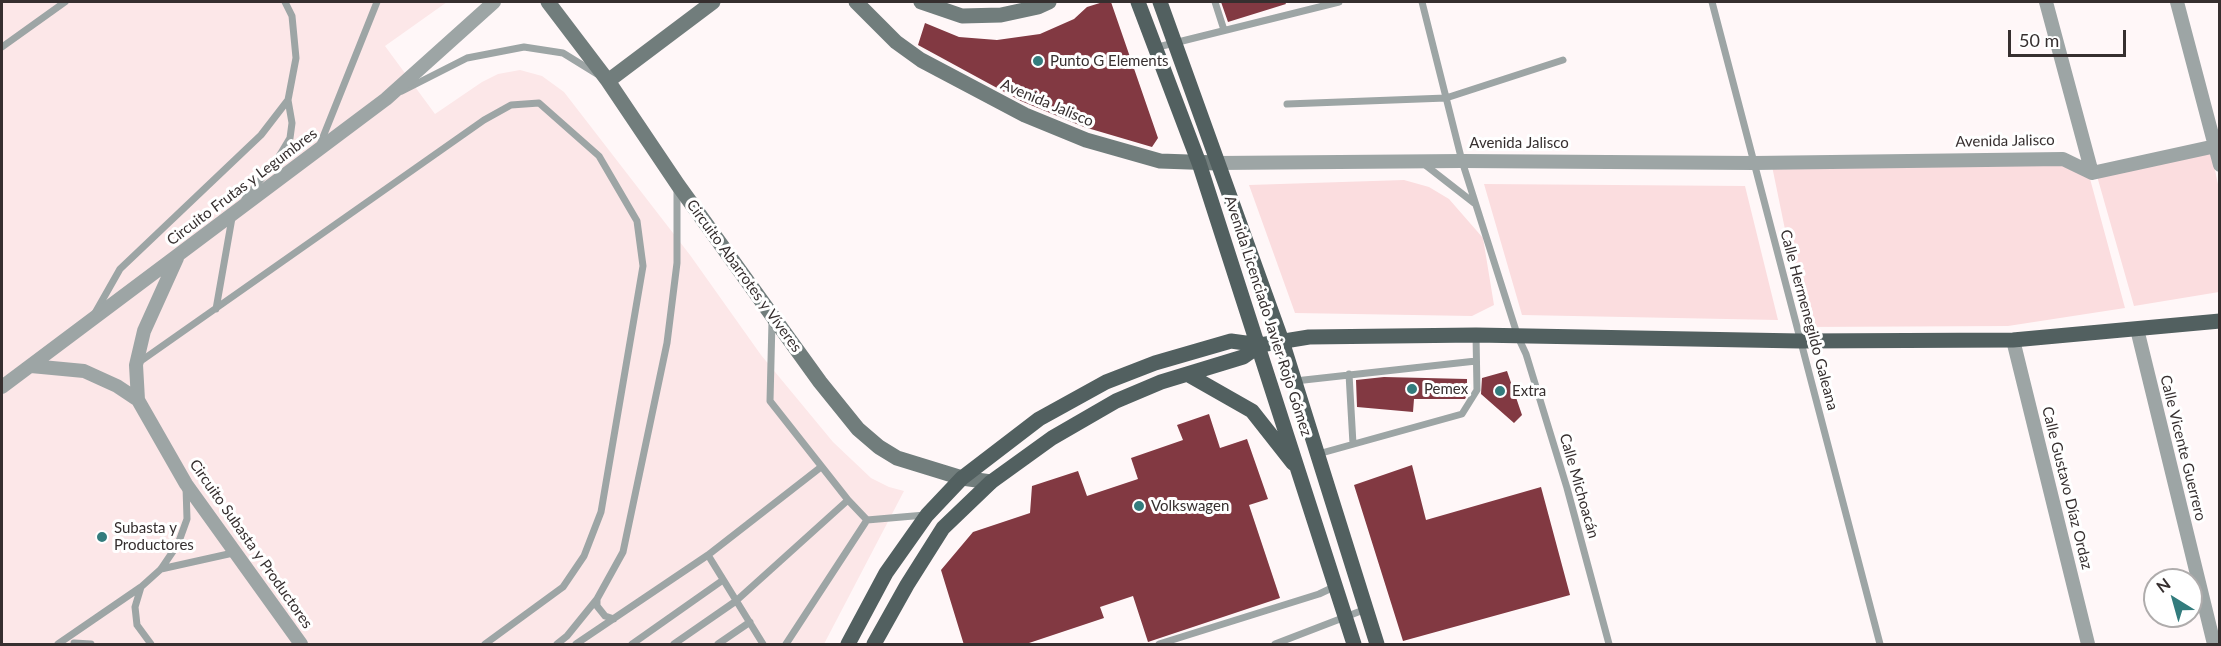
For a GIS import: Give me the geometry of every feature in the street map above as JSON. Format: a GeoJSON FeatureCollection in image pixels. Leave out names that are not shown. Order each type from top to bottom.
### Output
{"type":"FeatureCollection","features":[{"type":"Feature","properties":{"kind":"main road","name":"Circuito Abarrotes y Víveres"},"geometry":{"type":"LineString","coordinates":[[548,2],[608,81],[678,184],[820,382],[858,429],[879,447],[897,458],[962,478],[991,482]]}},
{"type":"Feature","properties":{"kind":"main road"},"geometry":{"type":"LineString","coordinates":[[608,81],[713,2]]}},
{"type":"Feature","properties":{"kind":"main road","name":"Avenida Jalisco"},"geometry":{"type":"LineString","coordinates":[[856,2],[896,42],[921,60],[1025,115],[1086,140],[1160,160],[1199,164],[1217,163]]}},
{"type":"Feature","properties":{"kind":"main road"},"geometry":{"type":"LineString","coordinates":[[921,2],[962,16],[1001,15],[1038,7],[1049,2]]}},
{"type":"Feature","properties":{"kind":"main road","name":"Avenida Licenciado Javier Rojo Gómez"},"geometry":{"type":"LineString","coordinates":[[1138,2],[1199,164],[1260,345],[1354,645]]}},
{"type":"Feature","properties":{"kind":"main road","name":"Avenida Licenciado Javier Rojo Gómez"},"geometry":{"type":"LineString","coordinates":[[1160,2],[1282,341],[1377,645]]}},
{"type":"Feature","properties":{"kind":"main road"},"geometry":{"type":"LineString","coordinates":[[848,645],[886,573],[927,515],[962,478],[1039,420],[1106,382],[1155,363],[1231,341],[1260,345],[1309,337],[1476,335],[1800,341],[2013,340],[2220,321]]}},
{"type":"Feature","properties":{"kind":"main road"},"geometry":{"type":"LineString","coordinates":[[874,645],[906,585],[943,528],[991,482],[1052,438],[1116,401],[1187,374],[1243,357],[1260,345]]}},
{"type":"Feature","properties":{"kind":"main road"},"geometry":{"type":"LineString","coordinates":[[1187,374],[1252,411],[1301,473]]}},
{"type":"Feature","properties":{"kind":"street","name":"Circuito Frutas y Legumbres"},"geometry":{"type":"LineString","coordinates":[[2,387],[386,99],[494,2]]}},
{"type":"Feature","properties":{"kind":"street"},"geometry":{"type":"LineString","coordinates":[[2046,2],[2092,173],[2217,145]]}},
{"type":"Feature","properties":{"kind":"street"},"geometry":{"type":"LineString","coordinates":[[2177,2],[2217,145],[2220,165]]}},
{"type":"Feature","properties":{"kind":"street","name":"Avenida Jalisco"},"geometry":{"type":"LineString","coordinates":[[1217,163],[1462,161],[1754,163],[2063,159],[2092,173]]}},
{"type":"Feature","properties":{"kind":"street","name":"Circuito Subasta y Productores"},"geometry":{"type":"LineString","coordinates":[[178,256],[144,331],[136,365],[138,400],[186,484],[233,553],[301,645]]}},
{"type":"Feature","properties":{"kind":"street","name":"Calle Vicente Guerrero"},"geometry":{"type":"LineString","coordinates":[[2137,329],[2214,645]]}},
{"type":"Feature","properties":{"kind":"street","name":"Calle Gustavo Díaz Ordaz"},"geometry":{"type":"LineString","coordinates":[[2013,340],[2088,645]]}},
{"type":"Feature","properties":{"kind":"street","name":"Circuito Subasta y Productores"},"geometry":{"type":"LineString","coordinates":[[31,366],[84,371],[117,386],[138,400]]}},
{"type":"Feature","properties":{"kind":"lane"},"geometry":{"type":"LineString","coordinates":[[2,47],[65,2]]}},
{"type":"Feature","properties":{"kind":"lane"},"geometry":{"type":"LineString","coordinates":[[216,309],[232,215],[278,158],[290,138],[292,123],[288,100],[296,58],[292,16],[285,2]]}},
{"type":"Feature","properties":{"kind":"lane"},"geometry":{"type":"LineString","coordinates":[[318,149],[377,2]]}},
{"type":"Feature","properties":{"kind":"lane"},"geometry":{"type":"LineString","coordinates":[[1215,2],[1224,30]]}},
{"type":"Feature","properties":{"kind":"lane"},"geometry":{"type":"LineString","coordinates":[[1154,48],[1339,2]]}},
{"type":"Feature","properties":{"kind":"lane","name":"Calle Michoacán"},"geometry":{"type":"LineString","coordinates":[[1422,2],[1462,161],[1518,337],[1526,354],[1567,488],[1609,645]]}},
{"type":"Feature","properties":{"kind":"lane","name":"Calle Hermenegildo Galeana"},"geometry":{"type":"LineString","coordinates":[[1712,2],[1880,645]]}},
{"type":"Feature","properties":{"kind":"lane"},"geometry":{"type":"LineString","coordinates":[[386,99],[467,58],[524,46],[563,53],[608,81]]}},
{"type":"Feature","properties":{"kind":"lane"},"geometry":{"type":"LineString","coordinates":[[1287,104],[1446,98],[1563,60]]}},
{"type":"Feature","properties":{"kind":"lane"},"geometry":{"type":"LineString","coordinates":[[89,324],[120,269],[261,135],[288,100]]}},
{"type":"Feature","properties":{"kind":"lane"},"geometry":{"type":"LineString","coordinates":[[136,365],[484,120],[511,105],[539,103],[599,156],[637,221],[643,266],[602,512],[584,556],[562,587],[485,645]]}},
{"type":"Feature","properties":{"kind":"lane"},"geometry":{"type":"LineString","coordinates":[[1420,161],[1446,178],[1476,205]]}},
{"type":"Feature","properties":{"kind":"lane"},"geometry":{"type":"LineString","coordinates":[[557,645],[597,599],[623,552],[667,343],[677,263],[678,184]]}},
{"type":"Feature","properties":{"kind":"lane"},"geometry":{"type":"LineString","coordinates":[[773,316],[770,401],[821,467],[867,520]]}},
{"type":"Feature","properties":{"kind":"lane"},"geometry":{"type":"LineString","coordinates":[[1318,454],[1462,414],[1477,390],[1476,335]]}},
{"type":"Feature","properties":{"kind":"lane"},"geometry":{"type":"LineString","coordinates":[[1295,381],[1476,361]]}},
{"type":"Feature","properties":{"kind":"lane"},"geometry":{"type":"LineString","coordinates":[[1349,374],[1353,444]]}},
{"type":"Feature","properties":{"kind":"lane"},"geometry":{"type":"LineString","coordinates":[[576,645],[708,555],[821,467]]}},
{"type":"Feature","properties":{"kind":"lane"},"geometry":{"type":"LineString","coordinates":[[58,645],[141,587],[161,569],[178,544],[187,519],[186,484]]}},
{"type":"Feature","properties":{"kind":"lane"},"geometry":{"type":"LineString","coordinates":[[674,645],[736,600],[848,500]]}},
{"type":"Feature","properties":{"kind":"lane"},"geometry":{"type":"LineString","coordinates":[[867,520],[927,515]]}},
{"type":"Feature","properties":{"kind":"lane"},"geometry":{"type":"LineString","coordinates":[[786,645],[867,520]]}},
{"type":"Feature","properties":{"kind":"lane"},"geometry":{"type":"LineString","coordinates":[[161,569],[233,553]]}},
{"type":"Feature","properties":{"kind":"lane"},"geometry":{"type":"LineString","coordinates":[[708,555],[762,644]]}},
{"type":"Feature","properties":{"kind":"lane"},"geometry":{"type":"LineString","coordinates":[[632,645],[723,580]]}},
{"type":"Feature","properties":{"kind":"lane"},"geometry":{"type":"LineString","coordinates":[[1159,645],[1319,594],[1336,586]]}},
{"type":"Feature","properties":{"kind":"lane"},"geometry":{"type":"LineString","coordinates":[[141,587],[135,607],[137,625],[151,645]]}},
{"type":"Feature","properties":{"kind":"lane"},"geometry":{"type":"LineString","coordinates":[[597,599],[597,606],[605,616],[614,619]]}},
{"type":"Feature","properties":{"kind":"lane"},"geometry":{"type":"LineString","coordinates":[[1275,645],[1366,609]]}},
{"type":"Feature","properties":{"kind":"lane"},"geometry":{"type":"LineString","coordinates":[[718,645],[750,622]]}},
{"type":"Feature","properties":{"kind":"lane"},"geometry":{"type":"LineString","coordinates":[[70,636],[74,644],[91,645]]}},
{"type":"Feature","properties":{"kind":"lane"},"geometry":{"type":"LineString","coordinates":[[1296,636],[1299,645]]}},
{"type":"Feature","properties":{"kind":"shaded area"},"geometry":{"type":"Polygon","coordinates":[[[2,2],[447,2],[385,46],[435,114],[482,82],[498,74],[520,70],[542,76],[564,92],[690,255],[761,355],[833,442],[871,478],[904,491],[824,644],[2,644],[2,2]]]}},
{"type":"Feature","properties":{"kind":"shaded area"},"geometry":{"type":"Polygon","coordinates":[[[2211,151],[2219,189],[2219,292],[2134,306],[2097,176],[2211,151]]]}},
{"type":"Feature","properties":{"kind":"shaded area"},"geometry":{"type":"Polygon","coordinates":[[[2062,162],[2089,175],[2125,308],[2008,326],[1805,327],[1772,166],[2062,162]]]}},
{"type":"Feature","properties":{"kind":"shaded area"},"geometry":{"type":"Polygon","coordinates":[[[1404,180],[1429,187],[1449,199],[1483,238],[1494,305],[1472,316],[1295,313],[1249,185],[1404,180]]]}},
{"type":"Feature","properties":{"kind":"shaded area"},"geometry":{"type":"Polygon","coordinates":[[[1484,184],[1745,186],[1778,320],[1522,315],[1484,184]]]}},
{"type":"Feature","properties":{"kind":"building","name":"Punto G Elements"},"geometry":{"type":"Polygon","coordinates":[[[1111,2],[1158,138],[1152,147],[1084,127],[1021,101],[918,45],[925,23],[959,37],[997,40],[1040,34],[1074,19],[1087,7],[1111,2]]]}},
{"type":"Feature","properties":{"kind":"building"},"geometry":{"type":"Polygon","coordinates":[[[1221,2],[1285,2],[1286,4],[1228,22],[1221,2]]]}},
{"type":"Feature","properties":{"kind":"building"},"geometry":{"type":"Polygon","coordinates":[[[1507,371],[1522,415],[1514,423],[1481,394],[1482,378],[1507,371]]]}},
{"type":"Feature","properties":{"kind":"building","name":"Pemex"},"geometry":{"type":"Polygon","coordinates":[[[1384,377],[1467,379],[1467,395],[1465,399],[1414,399],[1413,412],[1357,407],[1356,380],[1384,377]]]}},
{"type":"Feature","properties":{"kind":"building"},"geometry":{"type":"Polygon","coordinates":[[[1209,414],[1220,448],[1247,439],[1268,499],[1249,505],[1280,598],[1148,642],[1133,596],[1100,607],[1104,618],[1023,645],[964,645],[941,570],[973,532],[1030,513],[1032,486],[1078,471],[1087,496],[1138,479],[1131,458],[1183,440],[1177,425],[1209,414]]]}},
{"type":"Feature","properties":{"kind":"building"},"geometry":{"type":"Polygon","coordinates":[[[1412,465],[1426,520],[1541,487],[1570,595],[1403,641],[1354,485],[1412,465]]]}},
{"type":"Feature","properties":{"kind":"place","name":"Punto G Elements"},"geometry":{"type":"Point","coordinates":[1038,61]}},
{"type":"Feature","properties":{"kind":"place","name":"Pemex"},"geometry":{"type":"Point","coordinates":[1412,389]}},
{"type":"Feature","properties":{"kind":"place","name":"Extra"},"geometry":{"type":"Point","coordinates":[1500,391]}},
{"type":"Feature","properties":{"kind":"place","name":"Volkswagen"},"geometry":{"type":"Point","coordinates":[1139,506]}},
{"type":"Feature","properties":{"kind":"place","name":"Subasta y Productores"},"geometry":{"type":"Point","coordinates":[102,537]}}]}
